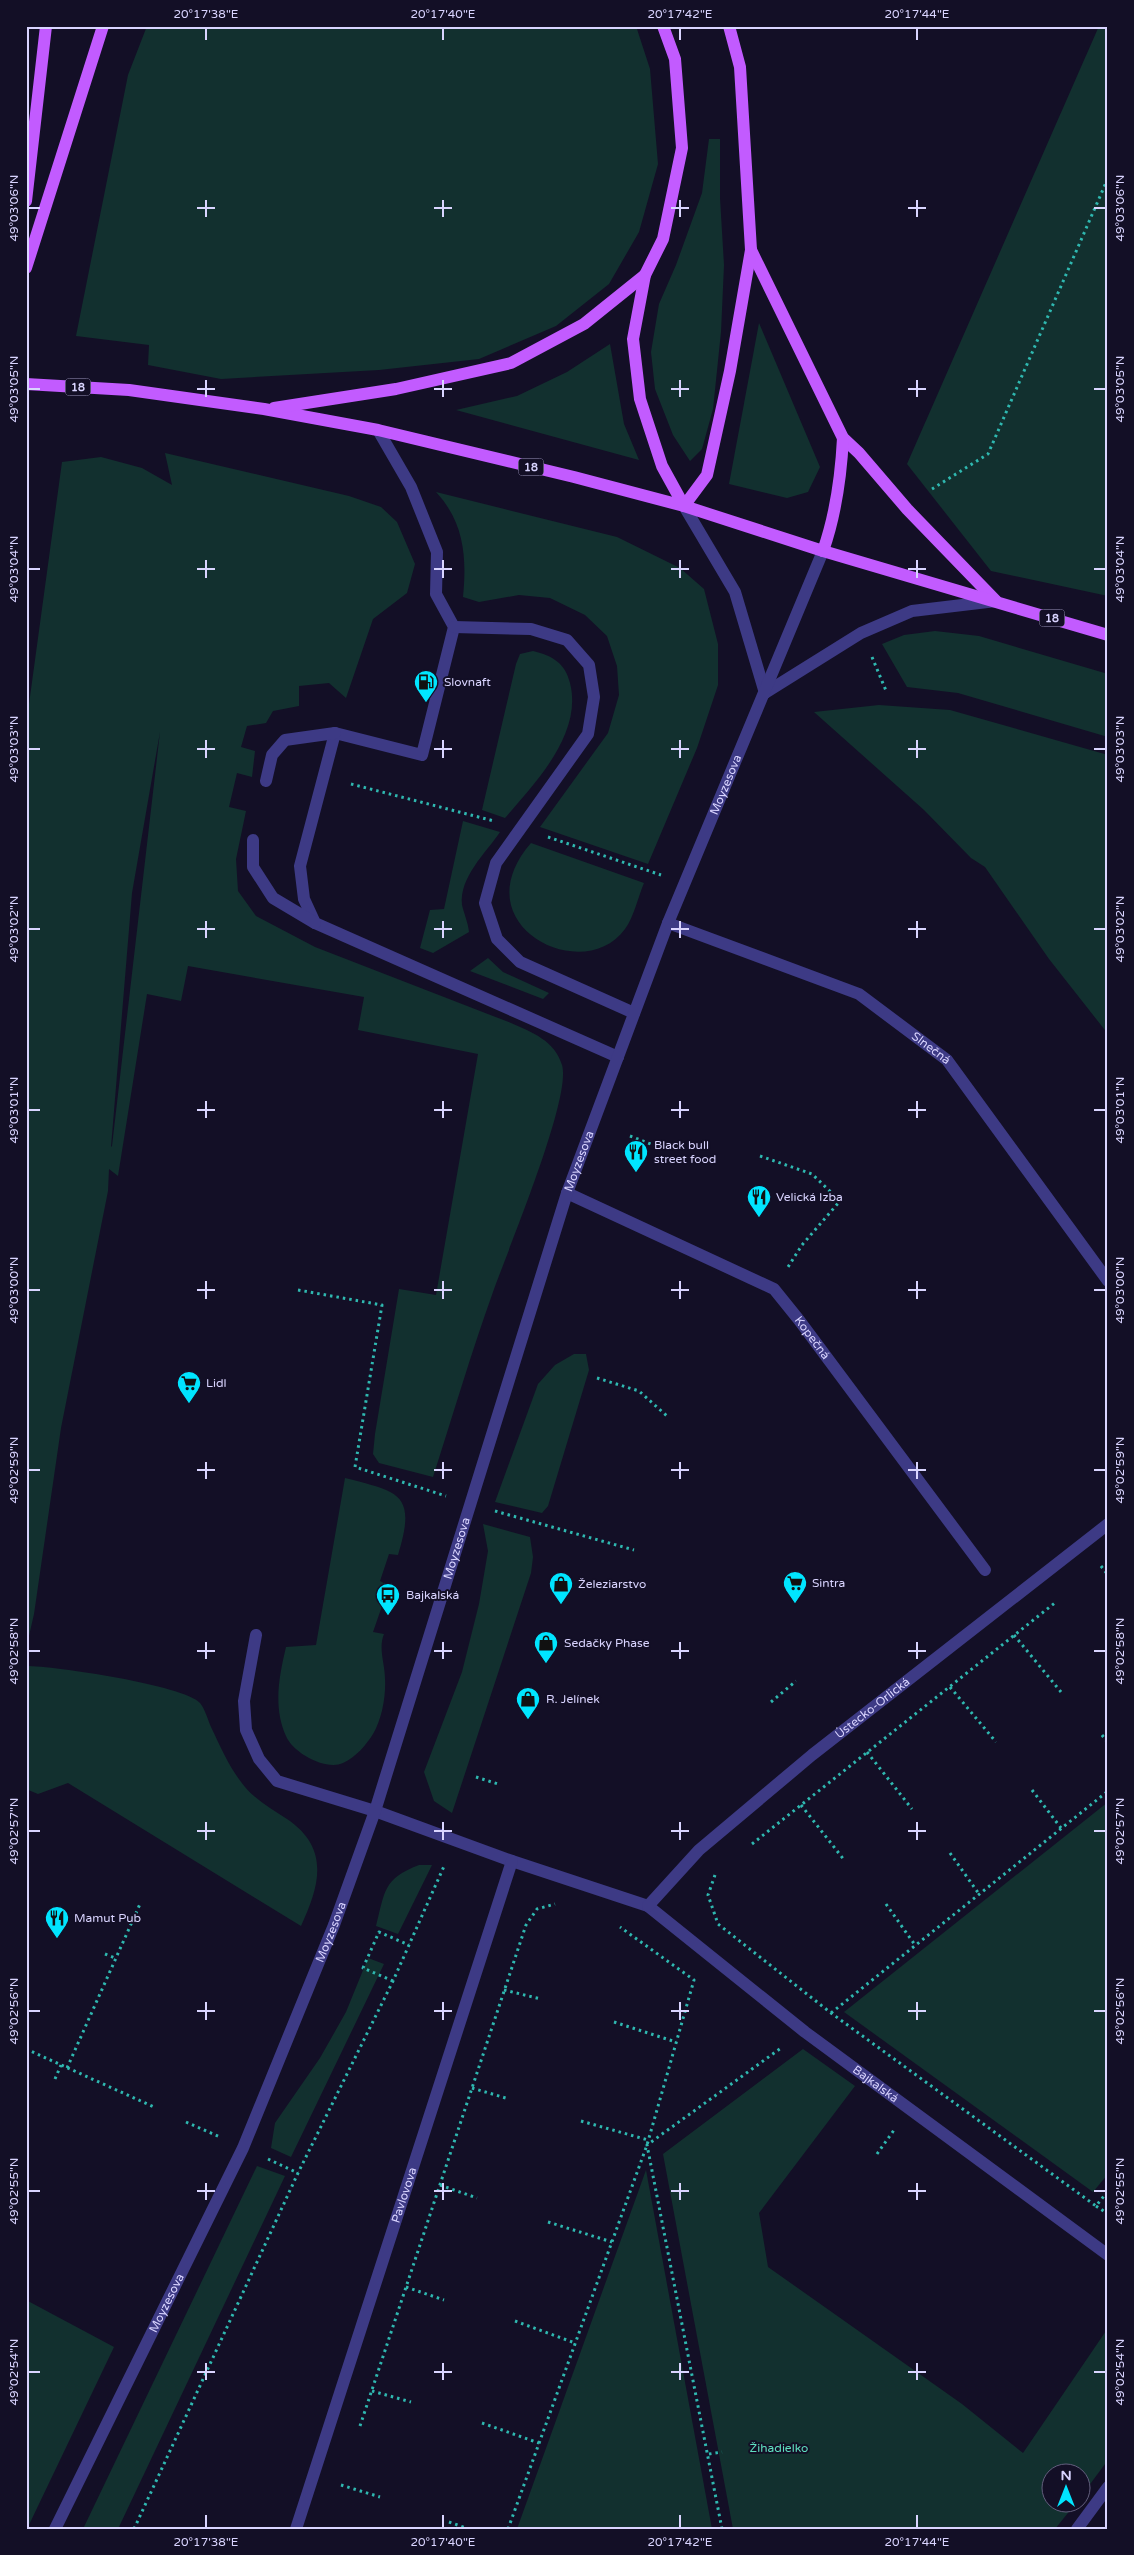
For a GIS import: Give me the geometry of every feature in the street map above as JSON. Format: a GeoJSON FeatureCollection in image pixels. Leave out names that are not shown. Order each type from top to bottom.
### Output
{"type":"FeatureCollection","features":[{"type":"Feature","properties":{"kind":"main road"},"geometry":{"type":"LineString","coordinates":[[26,201],[46,26]]}},
{"type":"Feature","properties":{"kind":"main road"},"geometry":{"type":"LineString","coordinates":[[26,268],[103,26]]}},
{"type":"Feature","properties":{"kind":"main road"},"geometry":{"type":"LineString","coordinates":[[663,26],[675,60],[682,148],[662,239],[646,275],[633,339],[640,399],[662,466],[684,506],[707,475],[730,371],[751,250],[740,67],[729,26]]}},
{"type":"Feature","properties":{"kind":"main road"},"geometry":{"type":"LineString","coordinates":[[751,250],[842,438],[859,453],[906,509],[996,601]]}},
{"type":"Feature","properties":{"kind":"main road"},"geometry":{"type":"LineString","coordinates":[[264,409],[396,388],[511,363],[584,324],[646,275]]}},
{"type":"Feature","properties":{"kind":"main road","name":"18"},"geometry":{"type":"LineString","coordinates":[[26,384],[129,390],[264,409],[378,430],[574,477],[684,506],[823,551],[996,601],[1108,636]]}},
{"type":"Feature","properties":{"kind":"main road"},"geometry":{"type":"LineString","coordinates":[[823,551],[832,525],[841,468],[842,438]]}},
{"type":"Feature","properties":{"kind":"street"},"geometry":{"type":"LineString","coordinates":[[266,780],[272,755],[285,740],[335,733],[422,754],[454,627],[436,594],[437,552],[411,487],[378,430]]}},
{"type":"Feature","properties":{"kind":"street"},"geometry":{"type":"LineString","coordinates":[[684,506],[735,592],[765,693],[861,632],[912,611],[996,601]]}},
{"type":"Feature","properties":{"kind":"street","name":"Moyzesova"},"geometry":{"type":"LineString","coordinates":[[55,2529],[243,2148],[334,1925],[374,1811],[566,1193],[668,923],[823,551]]}},
{"type":"Feature","properties":{"kind":"street"},"geometry":{"type":"LineString","coordinates":[[454,627],[531,629],[566,640],[589,665],[594,697],[588,734],[496,863],[485,902],[497,939],[520,962],[634,1013]]}},
{"type":"Feature","properties":{"kind":"street"},"geometry":{"type":"LineString","coordinates":[[315,923],[304,899],[300,866],[335,733]]}},
{"type":"Feature","properties":{"kind":"street"},"geometry":{"type":"LineString","coordinates":[[252,840],[253,867],[273,898],[315,923],[618,1057]]}},
{"type":"Feature","properties":{"kind":"street","name":"Slnečná"},"geometry":{"type":"LineString","coordinates":[[668,923],[859,994],[948,1060],[1108,1281]]}},
{"type":"Feature","properties":{"kind":"street","name":"Kopečná"},"geometry":{"type":"LineString","coordinates":[[566,1193],[774,1289],[800,1320],[985,1570]]}},
{"type":"Feature","properties":{"kind":"street","name":"Ústecko-Orlická"},"geometry":{"type":"LineString","coordinates":[[648,1906],[699,1850],[812,1755],[1108,1524]]}},
{"type":"Feature","properties":{"kind":"street"},"geometry":{"type":"LineString","coordinates":[[256,1635],[244,1701],[246,1730],[259,1759],[277,1781],[374,1811],[512,1861],[648,1906]]}},
{"type":"Feature","properties":{"kind":"street","name":"Pavlovova"},"geometry":{"type":"LineString","coordinates":[[296,2529],[512,1861]]}},
{"type":"Feature","properties":{"kind":"street","name":"Bajkalská"},"geometry":{"type":"LineString","coordinates":[[648,1906],[805,2032],[1108,2255]]}},
{"type":"Feature","properties":{"kind":"street"},"geometry":{"type":"LineString","coordinates":[[1077,2529],[1108,2487]]}},
{"type":"Feature","properties":{"kind":"path"},"geometry":{"type":"LineString","coordinates":[[932,489],[988,454],[1108,178]]}},
{"type":"Feature","properties":{"kind":"path"},"geometry":{"type":"LineString","coordinates":[[870,652],[887,693]]}},
{"type":"Feature","properties":{"kind":"path"},"geometry":{"type":"LineString","coordinates":[[349,792],[351,783],[520,828],[685,884]]}},
{"type":"Feature","properties":{"kind":"path"},"geometry":{"type":"LineString","coordinates":[[630,1136],[661,1148]]}},
{"type":"Feature","properties":{"kind":"path"},"geometry":{"type":"LineString","coordinates":[[760,1156],[812,1174],[840,1201],[802,1244],[774,1289]]}},
{"type":"Feature","properties":{"kind":"path"},"geometry":{"type":"LineString","coordinates":[[298,1290],[382,1305],[355,1466],[554,1530],[634,1550]]}},
{"type":"Feature","properties":{"kind":"path"},"geometry":{"type":"LineString","coordinates":[[597,1378],[640,1391],[667,1416]]}},
{"type":"Feature","properties":{"kind":"path"},"geometry":{"type":"LineString","coordinates":[[1093,1572],[1108,1561]]}},
{"type":"Feature","properties":{"kind":"path"},"geometry":{"type":"LineString","coordinates":[[1101,1566],[1108,1575]]}},
{"type":"Feature","properties":{"kind":"path"},"geometry":{"type":"LineString","coordinates":[[746,1849],[1058,1601]]}},
{"type":"Feature","properties":{"kind":"path"},"geometry":{"type":"LineString","coordinates":[[1014,1635],[1061,1692]]}},
{"type":"Feature","properties":{"kind":"path"},"geometry":{"type":"LineString","coordinates":[[771,1702],[796,1681]]}},
{"type":"Feature","properties":{"kind":"path"},"geometry":{"type":"LineString","coordinates":[[950,1686],[996,1742]]}},
{"type":"Feature","properties":{"kind":"path"},"geometry":{"type":"LineString","coordinates":[[1102,1735],[1108,1743]]}},
{"type":"Feature","properties":{"kind":"path"},"geometry":{"type":"LineString","coordinates":[[867,1752],[912,1808]]}},
{"type":"Feature","properties":{"kind":"path"},"geometry":{"type":"LineString","coordinates":[[476,1777],[498,1784]]}},
{"type":"Feature","properties":{"kind":"path"},"geometry":{"type":"LineString","coordinates":[[1032,1790],[1061,1828]]}},
{"type":"Feature","properties":{"kind":"path"},"geometry":{"type":"LineString","coordinates":[[831,2013],[1108,1791]]}},
{"type":"Feature","properties":{"kind":"path"},"geometry":{"type":"LineString","coordinates":[[801,1805],[845,1861]]}},
{"type":"Feature","properties":{"kind":"path"},"geometry":{"type":"LineString","coordinates":[[134,2529],[298,2173],[393,1980],[456,1841]]}},
{"type":"Feature","properties":{"kind":"path"},"geometry":{"type":"LineString","coordinates":[[950,1853],[980,1894]]}},
{"type":"Feature","properties":{"kind":"path"},"geometry":{"type":"LineString","coordinates":[[715,1874],[708,1895],[718,1924],[831,2013],[1108,2214]]}},
{"type":"Feature","properties":{"kind":"path"},"geometry":{"type":"LineString","coordinates":[[66,2068],[140,1904]]}},
{"type":"Feature","properties":{"kind":"path"},"geometry":{"type":"LineString","coordinates":[[360,2429],[526,1925],[537,1909],[556,1904]]}},
{"type":"Feature","properties":{"kind":"path"},"geometry":{"type":"LineString","coordinates":[[886,1904],[915,1946]]}},
{"type":"Feature","properties":{"kind":"path"},"geometry":{"type":"LineString","coordinates":[[508,2529],[647,2145],[694,1980],[620,1927],[611,1923]]}},
{"type":"Feature","properties":{"kind":"path"},"geometry":{"type":"LineString","coordinates":[[393,1980],[364,1968],[379,1932],[409,1945]]}},
{"type":"Feature","properties":{"kind":"path"},"geometry":{"type":"LineString","coordinates":[[105,1954],[115,1958]]}},
{"type":"Feature","properties":{"kind":"path"},"geometry":{"type":"LineString","coordinates":[[504,1990],[541,1999]]}},
{"type":"Feature","properties":{"kind":"path"},"geometry":{"type":"LineString","coordinates":[[614,2022],[676,2042]]}},
{"type":"Feature","properties":{"kind":"path"},"geometry":{"type":"LineString","coordinates":[[647,2145],[782,2047]]}},
{"type":"Feature","properties":{"kind":"path"},"geometry":{"type":"LineString","coordinates":[[26,2049],[154,2107]]}},
{"type":"Feature","properties":{"kind":"path"},"geometry":{"type":"LineString","coordinates":[[56,2078],[61,2065]]}},
{"type":"Feature","properties":{"kind":"path"},"geometry":{"type":"LineString","coordinates":[[472,2088],[509,2099]]}},
{"type":"Feature","properties":{"kind":"path"},"geometry":{"type":"LineString","coordinates":[[582,2121],[648,2140]]}},
{"type":"Feature","properties":{"kind":"path"},"geometry":{"type":"LineString","coordinates":[[186,2122],[222,2138]]}},
{"type":"Feature","properties":{"kind":"path"},"geometry":{"type":"LineString","coordinates":[[647,2145],[709,2454],[722,2529]]}},
{"type":"Feature","properties":{"kind":"path"},"geometry":{"type":"LineString","coordinates":[[263,2157],[298,2173]]}},
{"type":"Feature","properties":{"kind":"path"},"geometry":{"type":"LineString","coordinates":[[440,2185],[477,2198]]}},
{"type":"Feature","properties":{"kind":"path"},"geometry":{"type":"LineString","coordinates":[[1096,2206],[1108,2191]]}},
{"type":"Feature","properties":{"kind":"path"},"geometry":{"type":"LineString","coordinates":[[548,2222],[612,2242]]}},
{"type":"Feature","properties":{"kind":"path"},"geometry":{"type":"LineString","coordinates":[[406,2287],[444,2300]]}},
{"type":"Feature","properties":{"kind":"path"},"geometry":{"type":"LineString","coordinates":[[515,2321],[575,2343]]}},
{"type":"Feature","properties":{"kind":"path"},"geometry":{"type":"LineString","coordinates":[[372,2391],[411,2402]]}},
{"type":"Feature","properties":{"kind":"path"},"geometry":{"type":"LineString","coordinates":[[482,2422],[539,2443]]}},
{"type":"Feature","properties":{"kind":"path"},"geometry":{"type":"LineString","coordinates":[[709,2454],[722,2452]]}},
{"type":"Feature","properties":{"kind":"path"},"geometry":{"type":"LineString","coordinates":[[338,2494],[344,2476]]}},
{"type":"Feature","properties":{"kind":"path"},"geometry":{"type":"LineString","coordinates":[[341,2486],[380,2497]]}},
{"type":"Feature","properties":{"kind":"path"},"geometry":{"type":"LineString","coordinates":[[449,2522],[469,2529]]}},
{"type":"Feature","properties":{"kind":"green space"},"geometry":{"type":"Polygon","coordinates":[[[147,26],[636,26],[650,69],[658,164],[639,232],[609,284],[556,326],[479,359],[379,370],[221,379],[148,365],[149,345],[76,336],[128,75],[147,26]]]}},
{"type":"Feature","properties":{"kind":"green space"},"geometry":{"type":"Polygon","coordinates":[[[1099,26],[1108,26],[1108,596],[991,571],[907,464],[1099,26]]]}},
{"type":"Feature","properties":{"kind":"green space"},"geometry":{"type":"Polygon","coordinates":[[[709,139],[720,139],[720,198],[724,265],[721,332],[713,409],[702,449],[690,461],[673,435],[655,389],[651,352],[659,304],[676,265],[702,193],[709,139]]]}},
{"type":"Feature","properties":{"kind":"green space"},"geometry":{"type":"Polygon","coordinates":[[[759,323],[820,467],[808,492],[787,498],[729,484],[759,323]]]}},
{"type":"Feature","properties":{"kind":"green space"},"geometry":{"type":"Polygon","coordinates":[[[610,344],[624,424],[639,460],[456,410],[517,396],[567,372],[610,344]]]}},
{"type":"Feature","properties":{"kind":"green space"},"geometry":{"type":"Polygon","coordinates":[[[165,453],[349,496],[381,507],[397,522],[415,564],[407,593],[373,619],[346,698],[329,683],[299,686],[299,706],[273,711],[266,723],[247,726],[241,747],[255,751],[252,777],[237,773],[229,807],[246,811],[236,859],[238,891],[256,916],[315,947],[511,1023],[542,1038],[559,1057],[562,1065],[562,1083],[548,1141],[485,1315],[433,1477],[379,1463],[373,1454],[375,1434],[399,1289],[436,1295],[478,1054],[358,1030],[364,997],[188,966],[181,1001],[147,994],[118,1176],[109,1169],[108,1191],[61,1428],[34,1614],[26,1649],[26,726],[62,462],[101,457],[142,468],[172,485],[165,453]],[[160,732],[132,893],[112,1146],[160,732]]]}},
{"type":"Feature","properties":{"kind":"green space"},"geometry":{"type":"Polygon","coordinates":[[[436,492],[617,537],[680,568],[704,589],[718,644],[718,685],[697,748],[648,864],[540,827],[608,733],[619,695],[617,666],[607,636],[585,615],[550,598],[519,595],[479,602],[463,597],[464,554],[462,541],[453,515],[436,492]]]}},
{"type":"Feature","properties":{"kind":"green space"},"geometry":{"type":"Polygon","coordinates":[[[935,631],[979,636],[1108,674],[1108,737],[958,693],[907,687],[882,644],[904,635],[935,631]]]}},
{"type":"Feature","properties":{"kind":"green space"},"geometry":{"type":"Polygon","coordinates":[[[533,651],[547,655],[557,661],[565,670],[570,683],[572,702],[570,721],[554,756],[530,789],[505,818],[482,810],[516,664],[520,654],[533,651]]]}},
{"type":"Feature","properties":{"kind":"green space"},"geometry":{"type":"Polygon","coordinates":[[[879,705],[950,710],[1108,755],[1108,1034],[1049,959],[985,867],[971,858],[924,810],[814,712],[879,705]]]}},
{"type":"Feature","properties":{"kind":"green space"},"geometry":{"type":"Polygon","coordinates":[[[463,821],[500,832],[469,875],[465,885],[462,905],[469,932],[433,953],[420,948],[430,910],[444,909],[463,821]]]}},
{"type":"Feature","properties":{"kind":"green space"},"geometry":{"type":"Polygon","coordinates":[[[531,843],[644,883],[625,929],[606,945],[583,952],[558,949],[536,938],[518,922],[510,899],[513,873],[531,843]]]}},
{"type":"Feature","properties":{"kind":"green space"},"geometry":{"type":"Polygon","coordinates":[[[488,958],[503,972],[549,993],[543,999],[470,971],[488,958]]]}},
{"type":"Feature","properties":{"kind":"green space"},"geometry":{"type":"Polygon","coordinates":[[[574,1354],[586,1354],[589,1370],[548,1506],[542,1513],[495,1502],[538,1384],[555,1365],[574,1354]]]}},
{"type":"Feature","properties":{"kind":"green space"},"geometry":{"type":"Polygon","coordinates":[[[345,1478],[391,1492],[399,1498],[404,1507],[405,1519],[398,1555],[389,1554],[380,1581],[389,1586],[373,1632],[384,1634],[382,1650],[385,1686],[381,1714],[373,1734],[356,1754],[343,1763],[328,1765],[311,1759],[295,1749],[290,1742],[282,1725],[278,1692],[286,1647],[316,1645],[345,1478]]]}},
{"type":"Feature","properties":{"kind":"green space"},"geometry":{"type":"Polygon","coordinates":[[[483,1524],[530,1537],[533,1557],[531,1573],[452,1813],[434,1801],[424,1772],[462,1672],[479,1604],[488,1551],[483,1524]]]}},
{"type":"Feature","properties":{"kind":"green space"},"geometry":{"type":"Polygon","coordinates":[[[26,1666],[63,1669],[145,1683],[189,1696],[200,1703],[226,1758],[245,1787],[260,1801],[301,1830],[310,1842],[317,1868],[316,1882],[308,1911],[301,1926],[68,1783],[38,1794],[26,1789],[26,1666]]]}},
{"type":"Feature","properties":{"kind":"green space"},"geometry":{"type":"Polygon","coordinates":[[[1108,1802],[1108,2174],[1093,2192],[844,2012],[1108,1802]]]}},
{"type":"Feature","properties":{"kind":"green space"},"geometry":{"type":"Polygon","coordinates":[[[419,1865],[432,1865],[398,1934],[376,1926],[387,1888],[398,1876],[419,1865]]]}},
{"type":"Feature","properties":{"kind":"green space"},"geometry":{"type":"Polygon","coordinates":[[[368,1958],[384,1964],[291,2157],[271,2148],[275,2123],[320,2058],[346,2012],[368,1958]]]}},
{"type":"Feature","properties":{"kind":"green space","name":"Žihadielko"},"geometry":{"type":"Polygon","coordinates":[[[803,2049],[855,2086],[759,2213],[768,2267],[962,2404],[1023,2453],[1108,2328],[1108,2460],[1092,2482],[1092,2462],[1042,2462],[1042,2512],[1069,2512],[1055,2529],[733,2529],[663,2154],[803,2049]]]}},
{"type":"Feature","properties":{"kind":"green space"},"geometry":{"type":"Polygon","coordinates":[[[257,2166],[285,2176],[118,2529],[83,2529],[257,2166]]]}},
{"type":"Feature","properties":{"kind":"green space"},"geometry":{"type":"Polygon","coordinates":[[[646,2170],[712,2529],[517,2529],[646,2170]]]}},
{"type":"Feature","properties":{"kind":"green space"},"geometry":{"type":"Polygon","coordinates":[[[26,2300],[114,2347],[27,2529],[26,2529],[26,2300]]]}},
{"type":"Feature","properties":{"kind":"place","name":"Slovnaft"},"geometry":{"type":"Point","coordinates":[426,703]}},
{"type":"Feature","properties":{"kind":"place","name":"Black bull street food"},"geometry":{"type":"Point","coordinates":[636,1173]}},
{"type":"Feature","properties":{"kind":"place","name":"Velická Izba"},"geometry":{"type":"Point","coordinates":[759,1218]}},
{"type":"Feature","properties":{"kind":"place","name":"Lidl"},"geometry":{"type":"Point","coordinates":[189,1404]}},
{"type":"Feature","properties":{"kind":"place","name":"Sintra"},"geometry":{"type":"Point","coordinates":[795,1604]}},
{"type":"Feature","properties":{"kind":"place","name":"Železiarstvo"},"geometry":{"type":"Point","coordinates":[561,1605]}},
{"type":"Feature","properties":{"kind":"place","name":"Bajkalská"},"geometry":{"type":"Point","coordinates":[388,1616]}},
{"type":"Feature","properties":{"kind":"place","name":"Sedačky Phase"},"geometry":{"type":"Point","coordinates":[546,1664]}},
{"type":"Feature","properties":{"kind":"place","name":"R. Jelínek"},"geometry":{"type":"Point","coordinates":[528,1720]}},
{"type":"Feature","properties":{"kind":"place","name":"Mamut Pub"},"geometry":{"type":"Point","coordinates":[57,1939]}}]}
